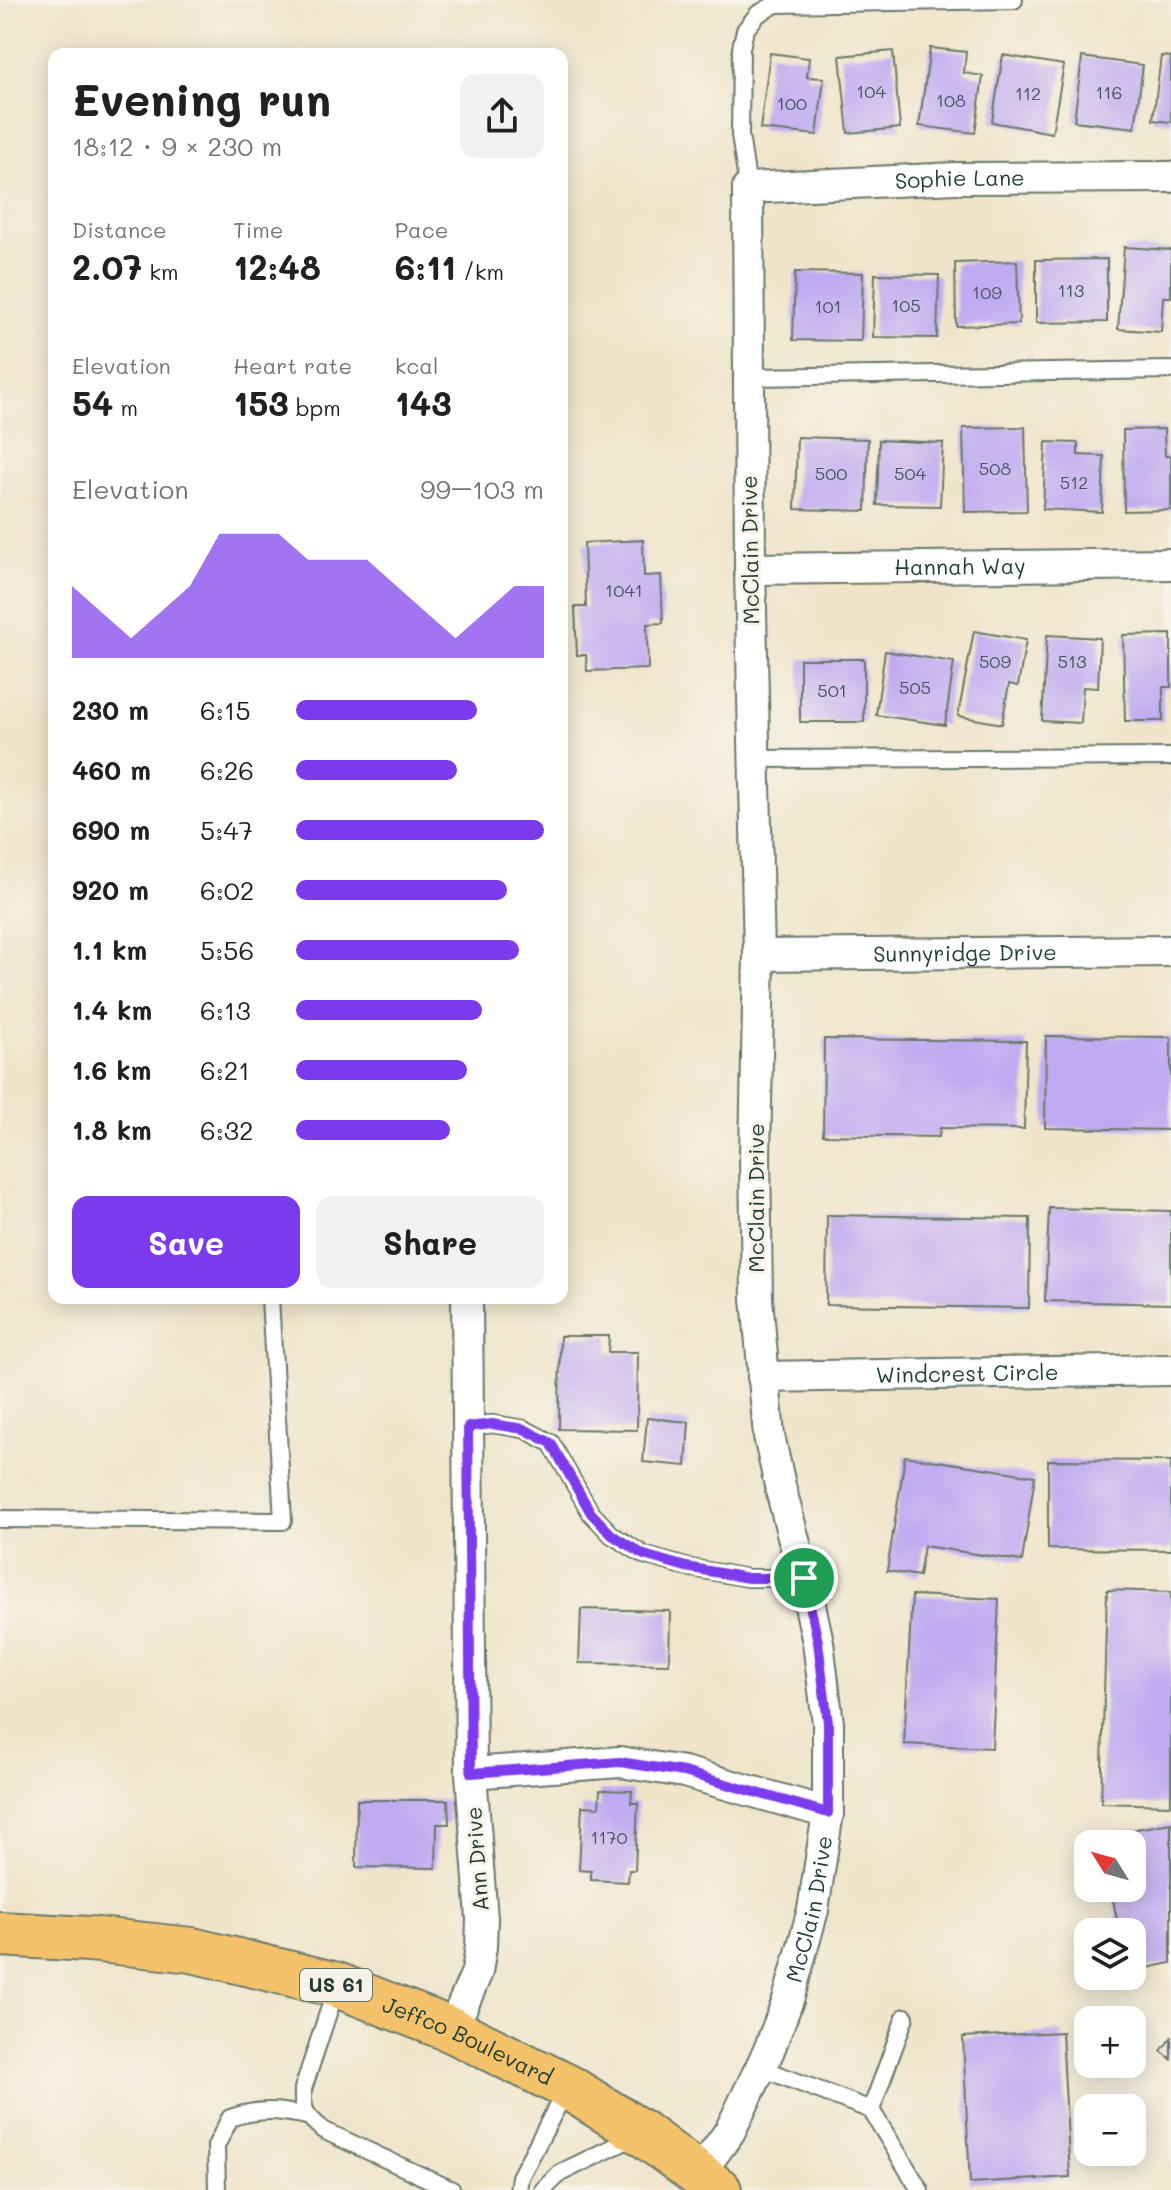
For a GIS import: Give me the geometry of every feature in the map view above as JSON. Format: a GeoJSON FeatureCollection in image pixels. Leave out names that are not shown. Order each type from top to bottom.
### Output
{"type":"FeatureCollection","features":[{"type":"Feature","properties":{"kind":"main road","name":"Jeffco Boulevard"},"geometry":{"type":"LineString","coordinates":[[0,1934],[89,1939],[192,1950],[337,1985],[452,2030],[568,2087],[642,2133],[709,2182]]}},
{"type":"Feature","properties":{"kind":"street","name":"Sophie Lane"},"geometry":{"type":"LineString","coordinates":[[748,188],[956,178],[1171,177]]}},
{"type":"Feature","properties":{"kind":"street","name":"McClain Drive"},"geometry":{"type":"LineString","coordinates":[[709,2182],[788,2000],[813,1910],[828,1813],[828,1723],[818,1642],[769,1436],[757,1298],[759,955],[750,569],[748,188]]}},
{"type":"Feature","properties":{"kind":"street","name":"Hannah Way"},"geometry":{"type":"LineString","coordinates":[[750,569],[1171,564]]}},
{"type":"Feature","properties":{"kind":"street","name":"Sunnyridge Drive"},"geometry":{"type":"LineString","coordinates":[[759,955],[1171,951]]}},
{"type":"Feature","properties":{"kind":"street","name":"Ann Drive"},"geometry":{"type":"LineString","coordinates":[[452,2030],[477,1972],[482,1919],[471,1773],[467,1304]]}},
{"type":"Feature","properties":{"kind":"street","name":"Windcrest Circle"},"geometry":{"type":"LineString","coordinates":[[763,1377],[1171,1370]]}},
{"type":"Feature","properties":{"kind":"street"},"geometry":{"type":"LineString","coordinates":[[471,1773],[620,1762],[684,1772],[828,1813]]}},
{"type":"Feature","properties":{"kind":"lane"},"geometry":{"type":"LineString","coordinates":[[748,188],[740,135],[741,48],[745,30],[758,14],[776,4],[1014,0]]}},
{"type":"Feature","properties":{"kind":"lane"},"geometry":{"type":"LineString","coordinates":[[748,377],[1171,370]]}},
{"type":"Feature","properties":{"kind":"lane"},"geometry":{"type":"LineString","coordinates":[[754,759],[1171,757]]}},
{"type":"Feature","properties":{"kind":"lane"},"geometry":{"type":"LineString","coordinates":[[0,1519],[283,1521],[270,1304]]}},
{"type":"Feature","properties":{"kind":"lane"},"geometry":{"type":"LineString","coordinates":[[468,1427],[492,1424],[524,1429],[551,1443],[591,1513],[612,1535],[644,1555],[686,1567],[748,1578],[804,1578]]}},
{"type":"Feature","properties":{"kind":"lane"},"geometry":{"type":"LineString","coordinates":[[307,2116],[303,2089],[337,1985]]}},
{"type":"Feature","properties":{"kind":"lane"},"geometry":{"type":"LineString","coordinates":[[871,2110],[905,2017]]}},
{"type":"Feature","properties":{"kind":"lane"},"geometry":{"type":"LineString","coordinates":[[761,2068],[871,2110],[920,2190]]}},
{"type":"Feature","properties":{"kind":"lane"},"geometry":{"type":"LineString","coordinates":[[518,2190],[520,2177],[568,2087]]}},
{"type":"Feature","properties":{"kind":"lane"},"geometry":{"type":"LineString","coordinates":[[217,2190],[216,2146],[230,2118],[252,2111],[281,2111],[307,2116],[323,2130],[452,2190]]}},
{"type":"Feature","properties":{"kind":"lane"},"geometry":{"type":"LineString","coordinates":[[543,2190],[560,2173],[642,2133]]}},
{"type":"Feature","properties":{"kind":"building"},"geometry":{"type":"Polygon","coordinates":[[[930,48],[966,52],[964,73],[983,76],[975,133],[919,126],[930,48]]]}},
{"type":"Feature","properties":{"kind":"building"},"geometry":{"type":"Polygon","coordinates":[[[893,51],[900,128],[848,133],[840,56],[893,51]]]}},
{"type":"Feature","properties":{"kind":"building"},"geometry":{"type":"Polygon","coordinates":[[[770,53],[809,58],[807,77],[824,78],[817,135],[760,129],[770,53]]]}},
{"type":"Feature","properties":{"kind":"building"},"geometry":{"type":"Polygon","coordinates":[[[1003,55],[1064,65],[1052,133],[992,122],[1003,55]]]}},
{"type":"Feature","properties":{"kind":"building"},"geometry":{"type":"Polygon","coordinates":[[[1161,56],[1171,57],[1171,122],[1153,120],[1161,56]]]}},
{"type":"Feature","properties":{"kind":"building"},"geometry":{"type":"Polygon","coordinates":[[[1082,57],[1143,65],[1135,128],[1074,121],[1082,57]]]}},
{"type":"Feature","properties":{"kind":"building"},"geometry":{"type":"Polygon","coordinates":[[[1124,247],[1171,250],[1171,297],[1163,297],[1161,332],[1118,329],[1124,247]]]}},
{"type":"Feature","properties":{"kind":"building"},"geometry":{"type":"Polygon","coordinates":[[[1107,259],[1107,322],[1036,323],[1036,260],[1107,259]]]}},
{"type":"Feature","properties":{"kind":"building"},"geometry":{"type":"Polygon","coordinates":[[[1017,261],[1019,324],[956,326],[955,263],[1017,261]]]}},
{"type":"Feature","properties":{"kind":"building"},"geometry":{"type":"Polygon","coordinates":[[[795,272],[863,273],[861,341],[793,340],[795,272]]]}},
{"type":"Feature","properties":{"kind":"building"},"geometry":{"type":"Polygon","coordinates":[[[875,274],[939,275],[937,338],[873,337],[875,274]]]}},
{"type":"Feature","properties":{"kind":"building"},"geometry":{"type":"Polygon","coordinates":[[[1025,427],[1027,511],[965,512],[963,428],[1025,427]]]}},
{"type":"Feature","properties":{"kind":"building"},"geometry":{"type":"Polygon","coordinates":[[[1164,429],[1165,456],[1171,456],[1171,510],[1124,511],[1123,430],[1164,429]]]}},
{"type":"Feature","properties":{"kind":"building"},"geometry":{"type":"Polygon","coordinates":[[[797,437],[868,439],[866,511],[795,509],[797,437]]]}},
{"type":"Feature","properties":{"kind":"building"},"geometry":{"type":"Polygon","coordinates":[[[879,440],[943,443],[940,506],[877,505],[879,440]]]}},
{"type":"Feature","properties":{"kind":"building"},"geometry":{"type":"Polygon","coordinates":[[[1046,442],[1078,443],[1078,455],[1104,456],[1102,512],[1043,509],[1046,442]]]}},
{"type":"Feature","properties":{"kind":"building"},"geometry":{"type":"Polygon","coordinates":[[[643,540],[644,576],[661,575],[663,623],[647,624],[648,669],[587,671],[586,655],[577,655],[575,607],[586,607],[584,543],[643,540]]]}},
{"type":"Feature","properties":{"kind":"building"},"geometry":{"type":"Polygon","coordinates":[[[974,631],[1026,640],[1018,686],[1009,684],[1002,724],[958,716],[974,631]]]}},
{"type":"Feature","properties":{"kind":"building"},"geometry":{"type":"Polygon","coordinates":[[[1171,634],[1171,687],[1163,687],[1163,721],[1125,721],[1123,635],[1171,634]]]}},
{"type":"Feature","properties":{"kind":"building"},"geometry":{"type":"Polygon","coordinates":[[[1047,635],[1100,638],[1098,688],[1083,687],[1081,723],[1042,721],[1047,635]]]}},
{"type":"Feature","properties":{"kind":"building"},"geometry":{"type":"Polygon","coordinates":[[[885,651],[954,662],[945,725],[876,715],[885,651]]]}},
{"type":"Feature","properties":{"kind":"building"},"geometry":{"type":"Polygon","coordinates":[[[800,659],[864,659],[864,722],[800,722],[800,659]]]}},
{"type":"Feature","properties":{"kind":"building"},"geometry":{"type":"Polygon","coordinates":[[[1046,1036],[1171,1037],[1171,1130],[1045,1128],[1046,1036]]]}},
{"type":"Feature","properties":{"kind":"building"},"geometry":{"type":"Polygon","coordinates":[[[824,1039],[1026,1041],[1024,1129],[940,1128],[939,1137],[823,1135],[824,1039]]]}},
{"type":"Feature","properties":{"kind":"building"},"geometry":{"type":"Polygon","coordinates":[[[1049,1208],[1171,1211],[1171,1304],[1045,1301],[1049,1208]]]}},
{"type":"Feature","properties":{"kind":"building"},"geometry":{"type":"Polygon","coordinates":[[[827,1215],[1030,1218],[1029,1308],[826,1305],[827,1215]]]}},
{"type":"Feature","properties":{"kind":"building"},"geometry":{"type":"Polygon","coordinates":[[[560,1336],[609,1336],[608,1352],[638,1352],[637,1430],[559,1429],[560,1336]]]}},
{"type":"Feature","properties":{"kind":"building"},"geometry":{"type":"Polygon","coordinates":[[[647,1418],[689,1422],[686,1466],[643,1462],[647,1418]]]}},
{"type":"Feature","properties":{"kind":"building"},"geometry":{"type":"Polygon","coordinates":[[[905,1456],[1035,1476],[1022,1561],[924,1546],[919,1576],[887,1571],[905,1456]]]}},
{"type":"Feature","properties":{"kind":"building"},"geometry":{"type":"Polygon","coordinates":[[[1048,1460],[1171,1461],[1171,1550],[1048,1549],[1048,1460]]]}},
{"type":"Feature","properties":{"kind":"building"},"geometry":{"type":"Polygon","coordinates":[[[1107,1590],[1171,1592],[1171,1805],[1101,1803],[1107,1590]]]}},
{"type":"Feature","properties":{"kind":"building"},"geometry":{"type":"Polygon","coordinates":[[[912,1595],[999,1599],[992,1748],[904,1744],[912,1595]]]}},
{"type":"Feature","properties":{"kind":"building"},"geometry":{"type":"Polygon","coordinates":[[[581,1609],[670,1611],[669,1664],[579,1663],[581,1609]]]}},
{"type":"Feature","properties":{"kind":"building"},"geometry":{"type":"Polygon","coordinates":[[[600,1790],[632,1791],[631,1803],[638,1803],[635,1870],[629,1870],[628,1882],[591,1880],[591,1871],[579,1870],[582,1806],[599,1807],[600,1790]]]}},
{"type":"Feature","properties":{"kind":"building"},"geometry":{"type":"Polygon","coordinates":[[[357,1800],[448,1800],[449,1824],[437,1824],[436,1868],[356,1867],[357,1800]]]}},
{"type":"Feature","properties":{"kind":"building"},"geometry":{"type":"Polygon","coordinates":[[[1171,1823],[1171,1963],[1146,1968],[1146,1918],[1116,1918],[1114,1902],[1146,1902],[1146,1830],[1130,1830],[1171,1823]]]}},
{"type":"Feature","properties":{"kind":"building"},"geometry":{"type":"Polygon","coordinates":[[[1062,2032],[1070,2177],[970,2183],[963,2037],[1062,2032]]]}},
{"type":"Feature","properties":{"kind":"building"},"geometry":{"type":"Polygon","coordinates":[[[1171,2038],[1171,2059],[1161,2051],[1171,2038]]]}},
{"type":"Feature","properties":{"kind":"route"},"geometry":{"type":"LineString","coordinates":[[492,1424],[524,1429],[551,1443],[591,1513],[612,1535],[644,1555],[686,1567],[748,1578],[804,1578],[818,1642],[828,1723],[828,1813],[684,1772],[620,1762],[471,1773],[468,1427],[492,1424]]}}]}
